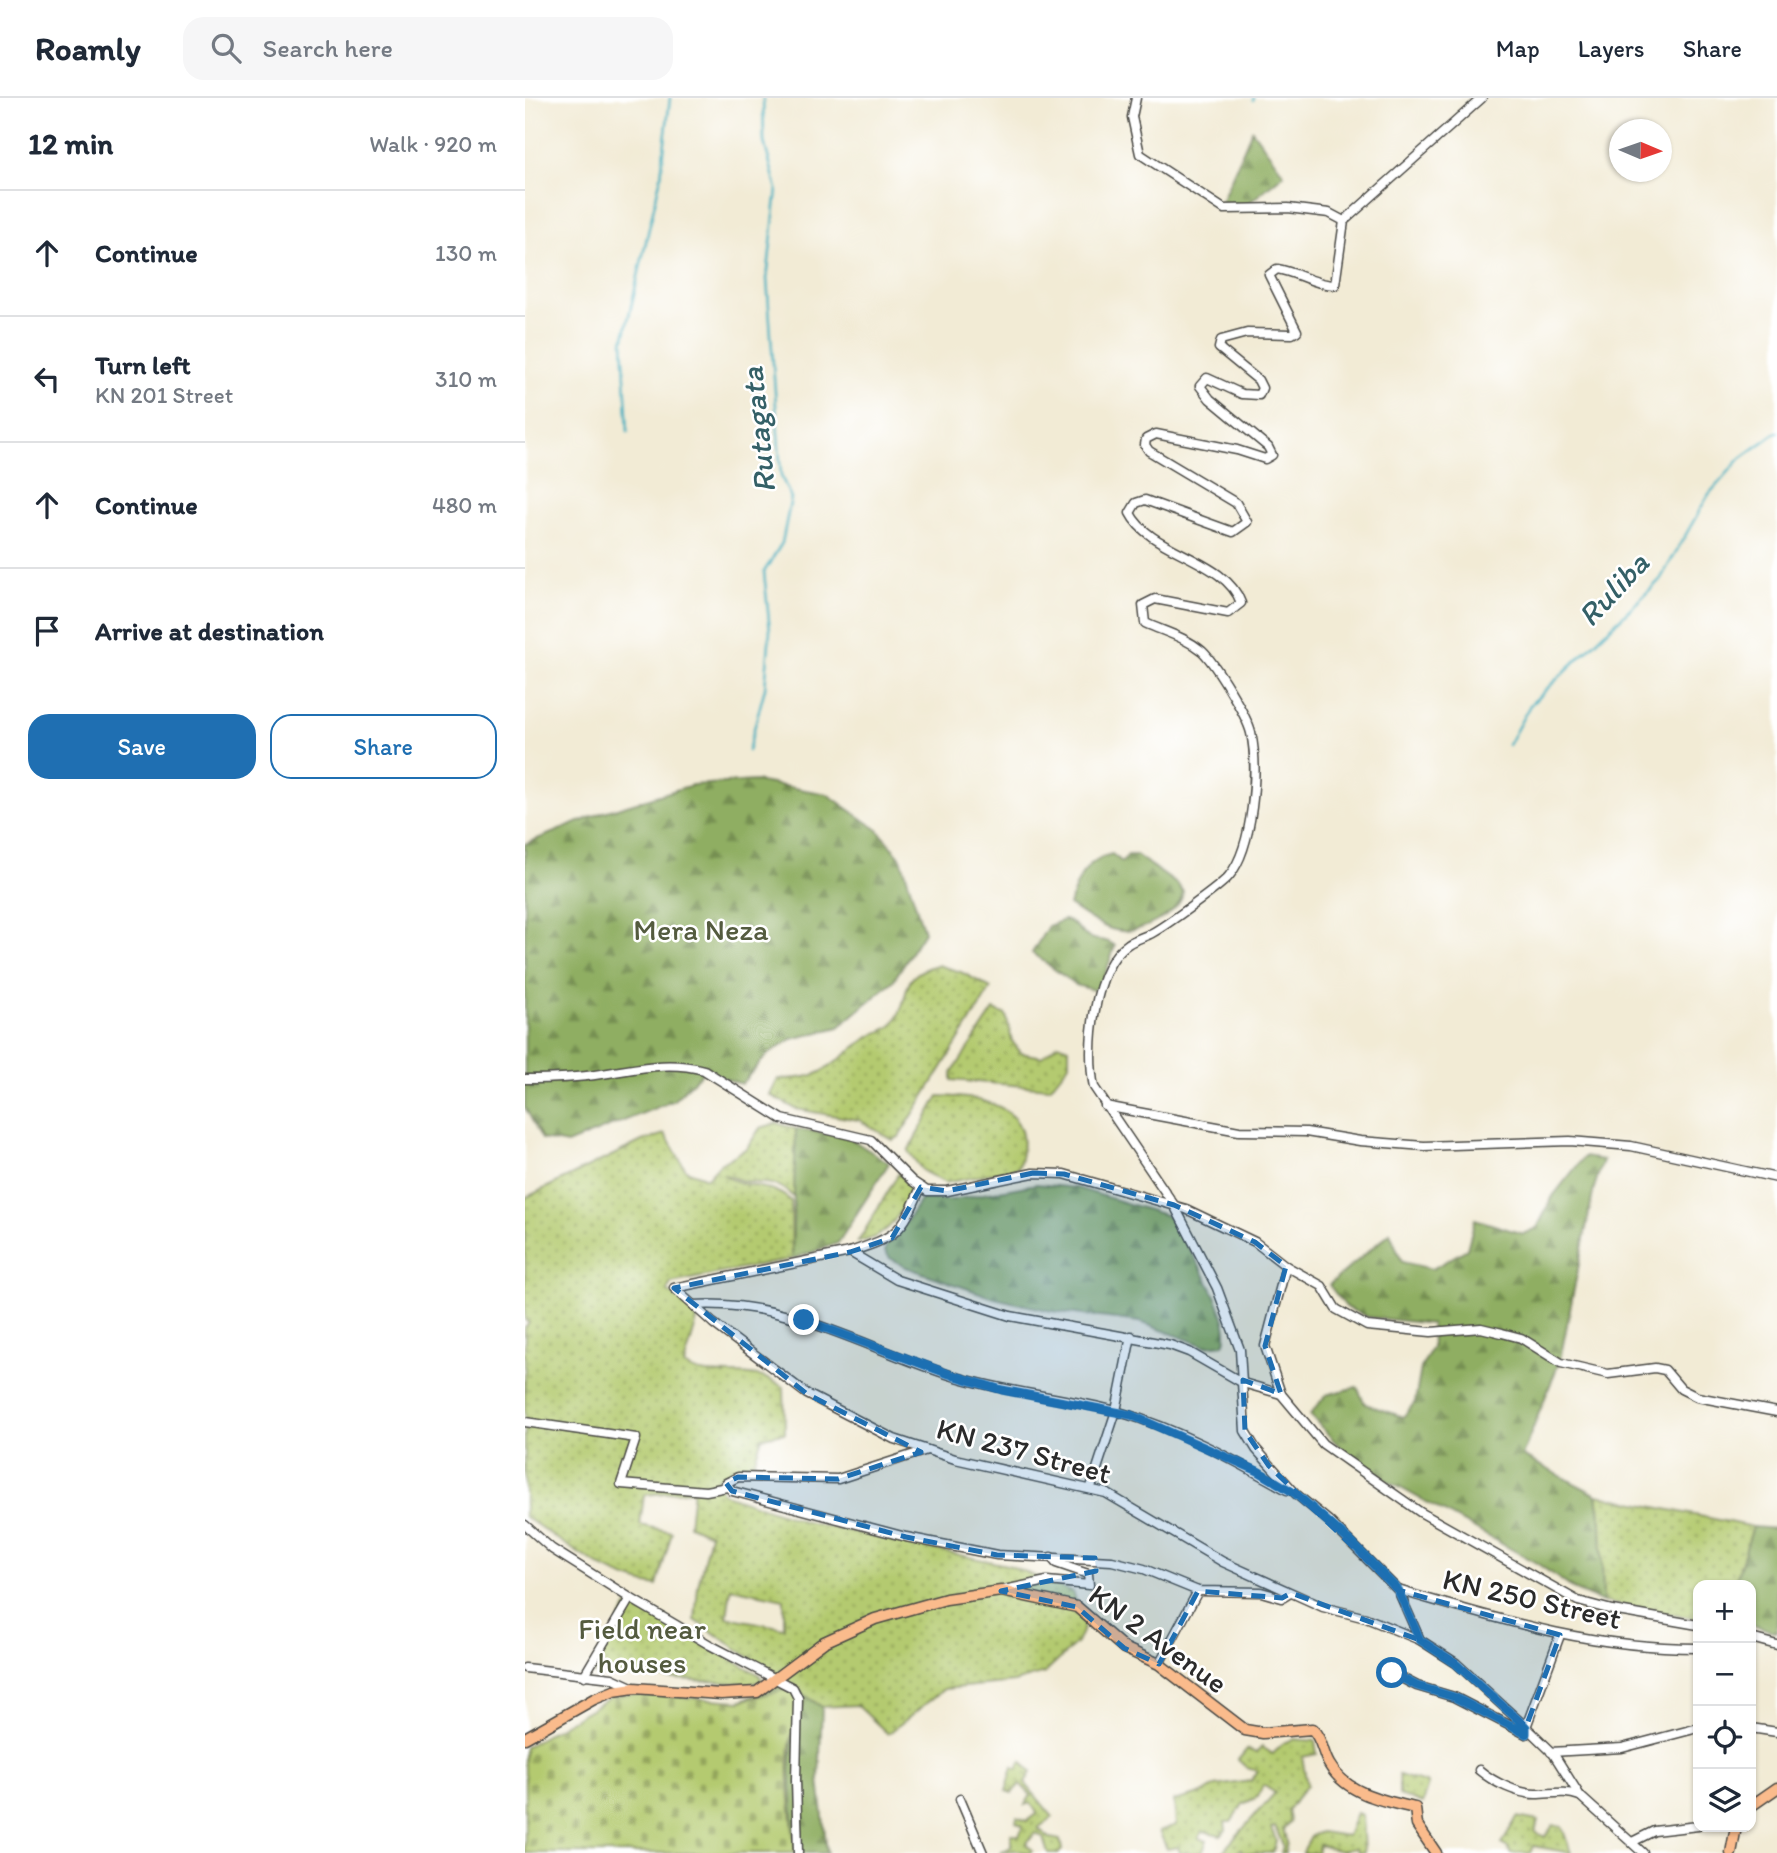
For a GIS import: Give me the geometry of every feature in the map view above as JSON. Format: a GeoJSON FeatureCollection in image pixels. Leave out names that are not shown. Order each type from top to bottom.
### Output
{"type":"FeatureCollection","features":[{"type":"Feature","properties":{"kind":"main road","name":"KN 2 Avenue"},"geometry":{"type":"LineString","coordinates":[[525,1738],[594,1699],[634,1688],[745,1694],[757,1692],[824,1642],[875,1619],[946,1599],[1002,1591],[1077,1606],[1124,1648],[1159,1664],[1245,1730],[1282,1733],[1312,1730],[1335,1773],[1346,1783],[1381,1800],[1415,1808],[1417,1825],[1436,1853]]}},
{"type":"Feature","properties":{"kind":"main road"},"geometry":{"type":"LineString","coordinates":[[1756,1803],[1777,1788]]}},
{"type":"Feature","properties":{"kind":"main road"},"geometry":{"type":"LineString","coordinates":[[1731,1853],[1735,1832]]}},
{"type":"Feature","properties":{"kind":"street"},"geometry":{"type":"LineString","coordinates":[[1136,98],[1132,114],[1140,154],[1219,207],[1329,213],[1344,221]]}},
{"type":"Feature","properties":{"kind":"street"},"geometry":{"type":"LineString","coordinates":[[1420,1640],[1398,1590],[1269,1466],[1245,1431],[1240,1350],[1226,1312],[1174,1205],[1094,1087],[1089,1066],[1089,1044],[1096,1006],[1110,966],[1127,944],[1154,932],[1227,878],[1241,858],[1246,843],[1254,759],[1250,731],[1204,653],[1180,637],[1146,623],[1142,615],[1143,605],[1155,599],[1229,613],[1241,603],[1237,592],[1218,575],[1139,526],[1130,513],[1140,500],[1145,500],[1233,533],[1247,522],[1246,515],[1237,503],[1149,451],[1145,445],[1146,439],[1156,435],[1237,450],[1265,459],[1272,455],[1268,447],[1210,399],[1200,386],[1207,378],[1242,394],[1259,395],[1262,388],[1258,380],[1219,348],[1220,340],[1247,333],[1292,334],[1297,331],[1269,275],[1277,269],[1287,270],[1325,285],[1335,285],[1344,221],[1482,98]]}},
{"type":"Feature","properties":{"kind":"street"},"geometry":{"type":"LineString","coordinates":[[525,1079],[571,1078],[641,1066],[696,1068],[782,1119],[871,1140],[927,1191],[947,1191],[1033,1173],[1064,1174],[1174,1205],[1255,1242],[1286,1266],[1322,1286],[1336,1309],[1367,1326],[1431,1332],[1481,1328],[1521,1338],[1560,1363],[1608,1374],[1655,1368],[1664,1370],[1681,1389],[1697,1396],[1777,1412]]}},
{"type":"Feature","properties":{"kind":"street"},"geometry":{"type":"LineString","coordinates":[[1105,1106],[1239,1131],[1306,1132],[1424,1146],[1570,1140],[1631,1146],[1777,1178]]}},
{"type":"Feature","properties":{"kind":"street"},"geometry":{"type":"LineString","coordinates":[[850,1252],[892,1238],[907,1217],[921,1187]]}},
{"type":"Feature","properties":{"kind":"street"},"geometry":{"type":"LineString","coordinates":[[850,1252],[897,1280],[1010,1316],[1131,1336],[1189,1352],[1244,1383],[1281,1394]]}},
{"type":"Feature","properties":{"kind":"street","name":"KN 237 Street"},"geometry":{"type":"LineString","coordinates":[[850,1252],[676,1286],[674,1289],[734,1340],[807,1394],[894,1439],[926,1450],[1000,1470],[1091,1487],[1133,1507],[1223,1562],[1323,1607],[1366,1618],[1420,1640],[1455,1663],[1526,1730]]}},
{"type":"Feature","properties":{"kind":"street"},"geometry":{"type":"LineString","coordinates":[[1286,1266],[1265,1346],[1270,1368],[1281,1394],[1323,1444],[1420,1512],[1578,1601],[1612,1610],[1693,1624]]}},
{"type":"Feature","properties":{"kind":"street"},"geometry":{"type":"LineString","coordinates":[[694,1305],[728,1303],[792,1317],[1002,1390],[1116,1411],[1225,1455],[1296,1494]]}},
{"type":"Feature","properties":{"kind":"street"},"geometry":{"type":"LineString","coordinates":[[1091,1487],[1116,1411],[1131,1336]]}},
{"type":"Feature","properties":{"kind":"street"},"geometry":{"type":"LineString","coordinates":[[525,1422],[636,1438],[621,1484],[706,1490],[727,1487],[906,1537],[997,1555],[1051,1557],[1127,1565],[1198,1591],[1261,1592],[1282,1598],[1290,1593]]}},
{"type":"Feature","properties":{"kind":"street"},"geometry":{"type":"LineString","coordinates":[[727,1487],[728,1479],[738,1477],[838,1479],[926,1450]]}},
{"type":"Feature","properties":{"kind":"street"},"geometry":{"type":"LineString","coordinates":[[525,1525],[552,1549],[630,1598],[710,1645],[793,1688],[798,1698],[798,1853]]}},
{"type":"Feature","properties":{"kind":"street"},"geometry":{"type":"LineString","coordinates":[[1002,1591],[1047,1581],[1089,1585],[1088,1574],[1056,1563],[1051,1557]]}},
{"type":"Feature","properties":{"kind":"street","name":"KN 250 Street"},"geometry":{"type":"LineString","coordinates":[[1398,1590],[1560,1635],[1640,1647],[1693,1648]]}},
{"type":"Feature","properties":{"kind":"street"},"geometry":{"type":"LineString","coordinates":[[1159,1664],[1198,1591]]}},
{"type":"Feature","properties":{"kind":"street"},"geometry":{"type":"LineString","coordinates":[[584,1676],[630,1598]]}},
{"type":"Feature","properties":{"kind":"street"},"geometry":{"type":"LineString","coordinates":[[1526,1730],[1560,1635]]}},
{"type":"Feature","properties":{"kind":"street"},"geometry":{"type":"LineString","coordinates":[[1756,1639],[1777,1645]]}},
{"type":"Feature","properties":{"kind":"street"},"geometry":{"type":"LineString","coordinates":[[525,1668],[612,1678],[634,1688]]}},
{"type":"Feature","properties":{"kind":"street"},"geometry":{"type":"LineString","coordinates":[[1392,1673],[1417,1686],[1454,1697],[1526,1730],[1553,1753],[1580,1796],[1643,1853]]}},
{"type":"Feature","properties":{"kind":"street"},"geometry":{"type":"LineString","coordinates":[[1553,1753],[1622,1748],[1693,1729]]}},
{"type":"Feature","properties":{"kind":"street"},"geometry":{"type":"LineString","coordinates":[[1756,1729],[1777,1732]]}},
{"type":"Feature","properties":{"kind":"street"},"geometry":{"type":"LineString","coordinates":[[1479,1770],[1497,1783],[1534,1794],[1550,1791],[1580,1796]]}},
{"type":"Feature","properties":{"kind":"street"},"geometry":{"type":"LineString","coordinates":[[960,1798],[983,1853]]}},
{"type":"Feature","properties":{"kind":"street"},"geometry":{"type":"LineString","coordinates":[[1632,1842],[1654,1831],[1693,1827]]}},
{"type":"Feature","properties":{"kind":"highlighted area"},"geometry":{"type":"Polygon","coordinates":[[[1033,1173],[1064,1174],[1174,1205],[1255,1242],[1286,1266],[1265,1346],[1281,1394],[1243,1380],[1245,1431],[1269,1466],[1398,1590],[1560,1635],[1526,1727],[1456,1663],[1420,1640],[1291,1593],[1282,1598],[1198,1591],[1159,1664],[1124,1648],[1077,1607],[1001,1591],[1096,1571],[1095,1558],[997,1555],[906,1537],[732,1491],[726,1483],[738,1477],[838,1479],[921,1452],[807,1394],[674,1288],[850,1252],[892,1238],[921,1187],[947,1191],[1033,1173]]]}},
{"type":"Feature","properties":{"kind":"green space"},"geometry":{"type":"Polygon","coordinates":[[[1252,130],[1284,174],[1244,207],[1221,202],[1252,130]]]}},
{"type":"Feature","properties":{"kind":"green space","name":"Mera Neza"},"geometry":{"type":"Polygon","coordinates":[[[755,781],[827,794],[878,830],[901,858],[924,932],[893,981],[839,1027],[792,1039],[768,1054],[741,1084],[704,1071],[673,1101],[567,1144],[542,1139],[525,1107],[525,844],[604,812],[692,785],[755,781]]]}},
{"type":"Feature","properties":{"kind":"green space"},"geometry":{"type":"Polygon","coordinates":[[[1112,854],[1122,862],[1128,855],[1136,855],[1178,885],[1183,892],[1177,906],[1149,925],[1126,931],[1105,927],[1069,905],[1079,879],[1088,866],[1112,854]]]}},
{"type":"Feature","properties":{"kind":"green space"},"geometry":{"type":"Polygon","coordinates":[[[1064,920],[1088,937],[1115,946],[1101,986],[1093,990],[1076,985],[1032,953],[1048,926],[1064,920]]]}},
{"type":"Feature","properties":{"kind":"green space"},"geometry":{"type":"Polygon","coordinates":[[[937,965],[961,972],[991,988],[899,1137],[893,1140],[859,1120],[796,1109],[770,1095],[778,1079],[795,1079],[819,1073],[871,1036],[890,1027],[900,1012],[907,987],[916,974],[937,965]]]}},
{"type":"Feature","properties":{"kind":"green space"},"geometry":{"type":"Polygon","coordinates":[[[994,1010],[1006,1015],[1012,1041],[1021,1053],[1042,1057],[1058,1044],[1069,1048],[1069,1064],[1050,1088],[952,1080],[952,1073],[994,1010]]]}},
{"type":"Feature","properties":{"kind":"green space"},"geometry":{"type":"Polygon","coordinates":[[[939,1096],[990,1103],[1015,1119],[1021,1131],[1023,1147],[1018,1168],[945,1183],[923,1171],[908,1151],[939,1096]]]}},
{"type":"Feature","properties":{"kind":"green space"},"geometry":{"type":"Polygon","coordinates":[[[777,1123],[796,1129],[794,1198],[774,1184],[748,1182],[724,1175],[741,1183],[775,1191],[791,1201],[792,1259],[671,1283],[667,1291],[685,1303],[698,1317],[684,1365],[701,1372],[761,1377],[784,1387],[785,1433],[762,1437],[752,1469],[717,1478],[722,1493],[806,1522],[1011,1566],[1072,1592],[1084,1627],[1077,1643],[1045,1673],[1014,1682],[944,1689],[888,1734],[857,1705],[822,1707],[695,1620],[698,1586],[710,1534],[689,1525],[693,1490],[644,1495],[640,1525],[672,1532],[657,1586],[620,1576],[603,1568],[525,1517],[525,1328],[529,1323],[525,1320],[525,1198],[642,1141],[665,1134],[686,1170],[707,1178],[720,1164],[747,1148],[760,1128],[777,1123]],[[731,1588],[727,1617],[784,1628],[784,1599],[731,1588]]]}},
{"type":"Feature","properties":{"kind":"green space"},"geometry":{"type":"Polygon","coordinates":[[[796,1129],[846,1136],[889,1163],[838,1243],[792,1259],[796,1129]]]}},
{"type":"Feature","properties":{"kind":"green space"},"geometry":{"type":"Polygon","coordinates":[[[1584,1157],[1603,1160],[1594,1188],[1560,1360],[1522,1456],[1597,1495],[1601,1523],[1603,1602],[1575,1590],[1538,1564],[1354,1462],[1310,1415],[1326,1395],[1357,1387],[1365,1404],[1403,1417],[1415,1402],[1421,1368],[1432,1347],[1431,1324],[1368,1317],[1347,1308],[1329,1285],[1390,1233],[1402,1262],[1432,1269],[1467,1249],[1475,1219],[1523,1234],[1537,1228],[1553,1196],[1584,1157]]]}},
{"type":"Feature","properties":{"kind":"green space"},"geometry":{"type":"Polygon","coordinates":[[[899,1173],[913,1189],[903,1208],[886,1230],[858,1242],[899,1173]]]}},
{"type":"Feature","properties":{"kind":"green space"},"geometry":{"type":"Polygon","coordinates":[[[1036,1184],[1077,1188],[1165,1215],[1188,1246],[1217,1300],[1226,1332],[1224,1344],[1205,1346],[1140,1322],[1051,1311],[994,1298],[906,1267],[890,1258],[885,1251],[887,1244],[894,1240],[921,1199],[952,1200],[1036,1184]]]}},
{"type":"Feature","properties":{"kind":"green space"},"geometry":{"type":"Polygon","coordinates":[[[1597,1495],[1753,1527],[1736,1580],[1693,1580],[1693,1618],[1603,1602],[1601,1523],[1597,1495]]]}},
{"type":"Feature","properties":{"kind":"green space"},"geometry":{"type":"Polygon","coordinates":[[[1753,1527],[1777,1529],[1777,1632],[1756,1626],[1756,1580],[1736,1580],[1753,1527]]]}},
{"type":"Feature","properties":{"kind":"green space","name":"Field near houses"},"geometry":{"type":"Polygon","coordinates":[[[630,1602],[758,1674],[764,1681],[749,1684],[590,1673],[630,1602]]]}},
{"type":"Feature","properties":{"kind":"green space"},"geometry":{"type":"Polygon","coordinates":[[[785,1683],[822,1707],[819,1779],[827,1853],[795,1853],[790,1769],[794,1718],[740,1701],[785,1683]]]}},
{"type":"Feature","properties":{"kind":"green space"},"geometry":{"type":"Polygon","coordinates":[[[787,1689],[806,1702],[797,1718],[789,1755],[795,1853],[525,1853],[525,1747],[611,1697],[631,1694],[740,1701],[787,1689]]]}},
{"type":"Feature","properties":{"kind":"green space"},"geometry":{"type":"Polygon","coordinates":[[[1293,1739],[1315,1741],[1317,1754],[1302,1757],[1307,1785],[1288,1810],[1290,1821],[1283,1829],[1287,1842],[1285,1853],[1281,1853],[1283,1845],[1275,1827],[1271,1828],[1276,1840],[1273,1853],[1244,1853],[1241,1849],[1237,1853],[1223,1851],[1275,1793],[1263,1785],[1258,1797],[1243,1804],[1231,1822],[1225,1822],[1226,1830],[1220,1835],[1203,1831],[1199,1838],[1207,1841],[1202,1853],[1180,1853],[1178,1847],[1167,1849],[1159,1831],[1176,1825],[1174,1801],[1204,1793],[1215,1786],[1251,1781],[1257,1771],[1247,1768],[1238,1760],[1247,1749],[1256,1753],[1262,1747],[1273,1754],[1283,1743],[1293,1739]]]}},
{"type":"Feature","properties":{"kind":"green space"},"geometry":{"type":"Polygon","coordinates":[[[1022,1761],[1031,1772],[1025,1783],[1053,1817],[1038,1828],[1050,1838],[1060,1840],[1062,1850],[1059,1853],[1048,1853],[1043,1837],[1036,1833],[1026,1843],[1032,1851],[1029,1853],[1015,1850],[1000,1853],[1011,1847],[1011,1834],[1019,1836],[1023,1826],[1016,1822],[1017,1817],[1027,1821],[1037,1813],[1031,1803],[1025,1805],[1031,1795],[1020,1784],[1012,1793],[1006,1791],[1013,1767],[1017,1769],[1022,1761]]]}},
{"type":"Feature","properties":{"kind":"green space"},"geometry":{"type":"Polygon","coordinates":[[[1399,1775],[1428,1784],[1422,1804],[1399,1795],[1399,1775]]]}},
{"type":"Feature","properties":{"kind":"green space"},"geometry":{"type":"Polygon","coordinates":[[[1356,1813],[1362,1815],[1364,1852],[1359,1853],[1355,1848],[1340,1851],[1319,1845],[1317,1853],[1302,1853],[1312,1835],[1321,1832],[1347,1836],[1356,1813]]]}},
{"type":"Feature","properties":{"kind":"green space"},"geometry":{"type":"Polygon","coordinates":[[[1517,1817],[1538,1821],[1535,1832],[1545,1837],[1553,1825],[1562,1827],[1571,1853],[1533,1846],[1530,1853],[1510,1853],[1509,1848],[1502,1844],[1517,1817]]]}},
{"type":"Feature","properties":{"kind":"waterway"},"geometry":{"type":"LineString","coordinates":[[628,432],[623,342],[661,176],[670,98]]}},
{"type":"Feature","properties":{"kind":"waterway","name":"Rutagata"},"geometry":{"type":"LineString","coordinates":[[748,751],[765,688],[770,631],[764,572],[782,543],[791,498],[781,476],[767,279],[777,189],[764,142],[763,98]]}},
{"type":"Feature","properties":{"kind":"waterway","name":"Ruliba"},"geometry":{"type":"LineString","coordinates":[[1508,745],[1530,705],[1660,580],[1709,494],[1741,458],[1777,432]]}},
{"type":"Feature","properties":{"kind":"route"},"geometry":{"type":"LineString","coordinates":[[804,1320],[949,1374],[1002,1390],[1131,1415],[1258,1471],[1296,1494],[1352,1543],[1398,1590],[1420,1640],[1486,1688],[1526,1727],[1526,1734],[1454,1697],[1417,1686],[1392,1673]]}}]}
